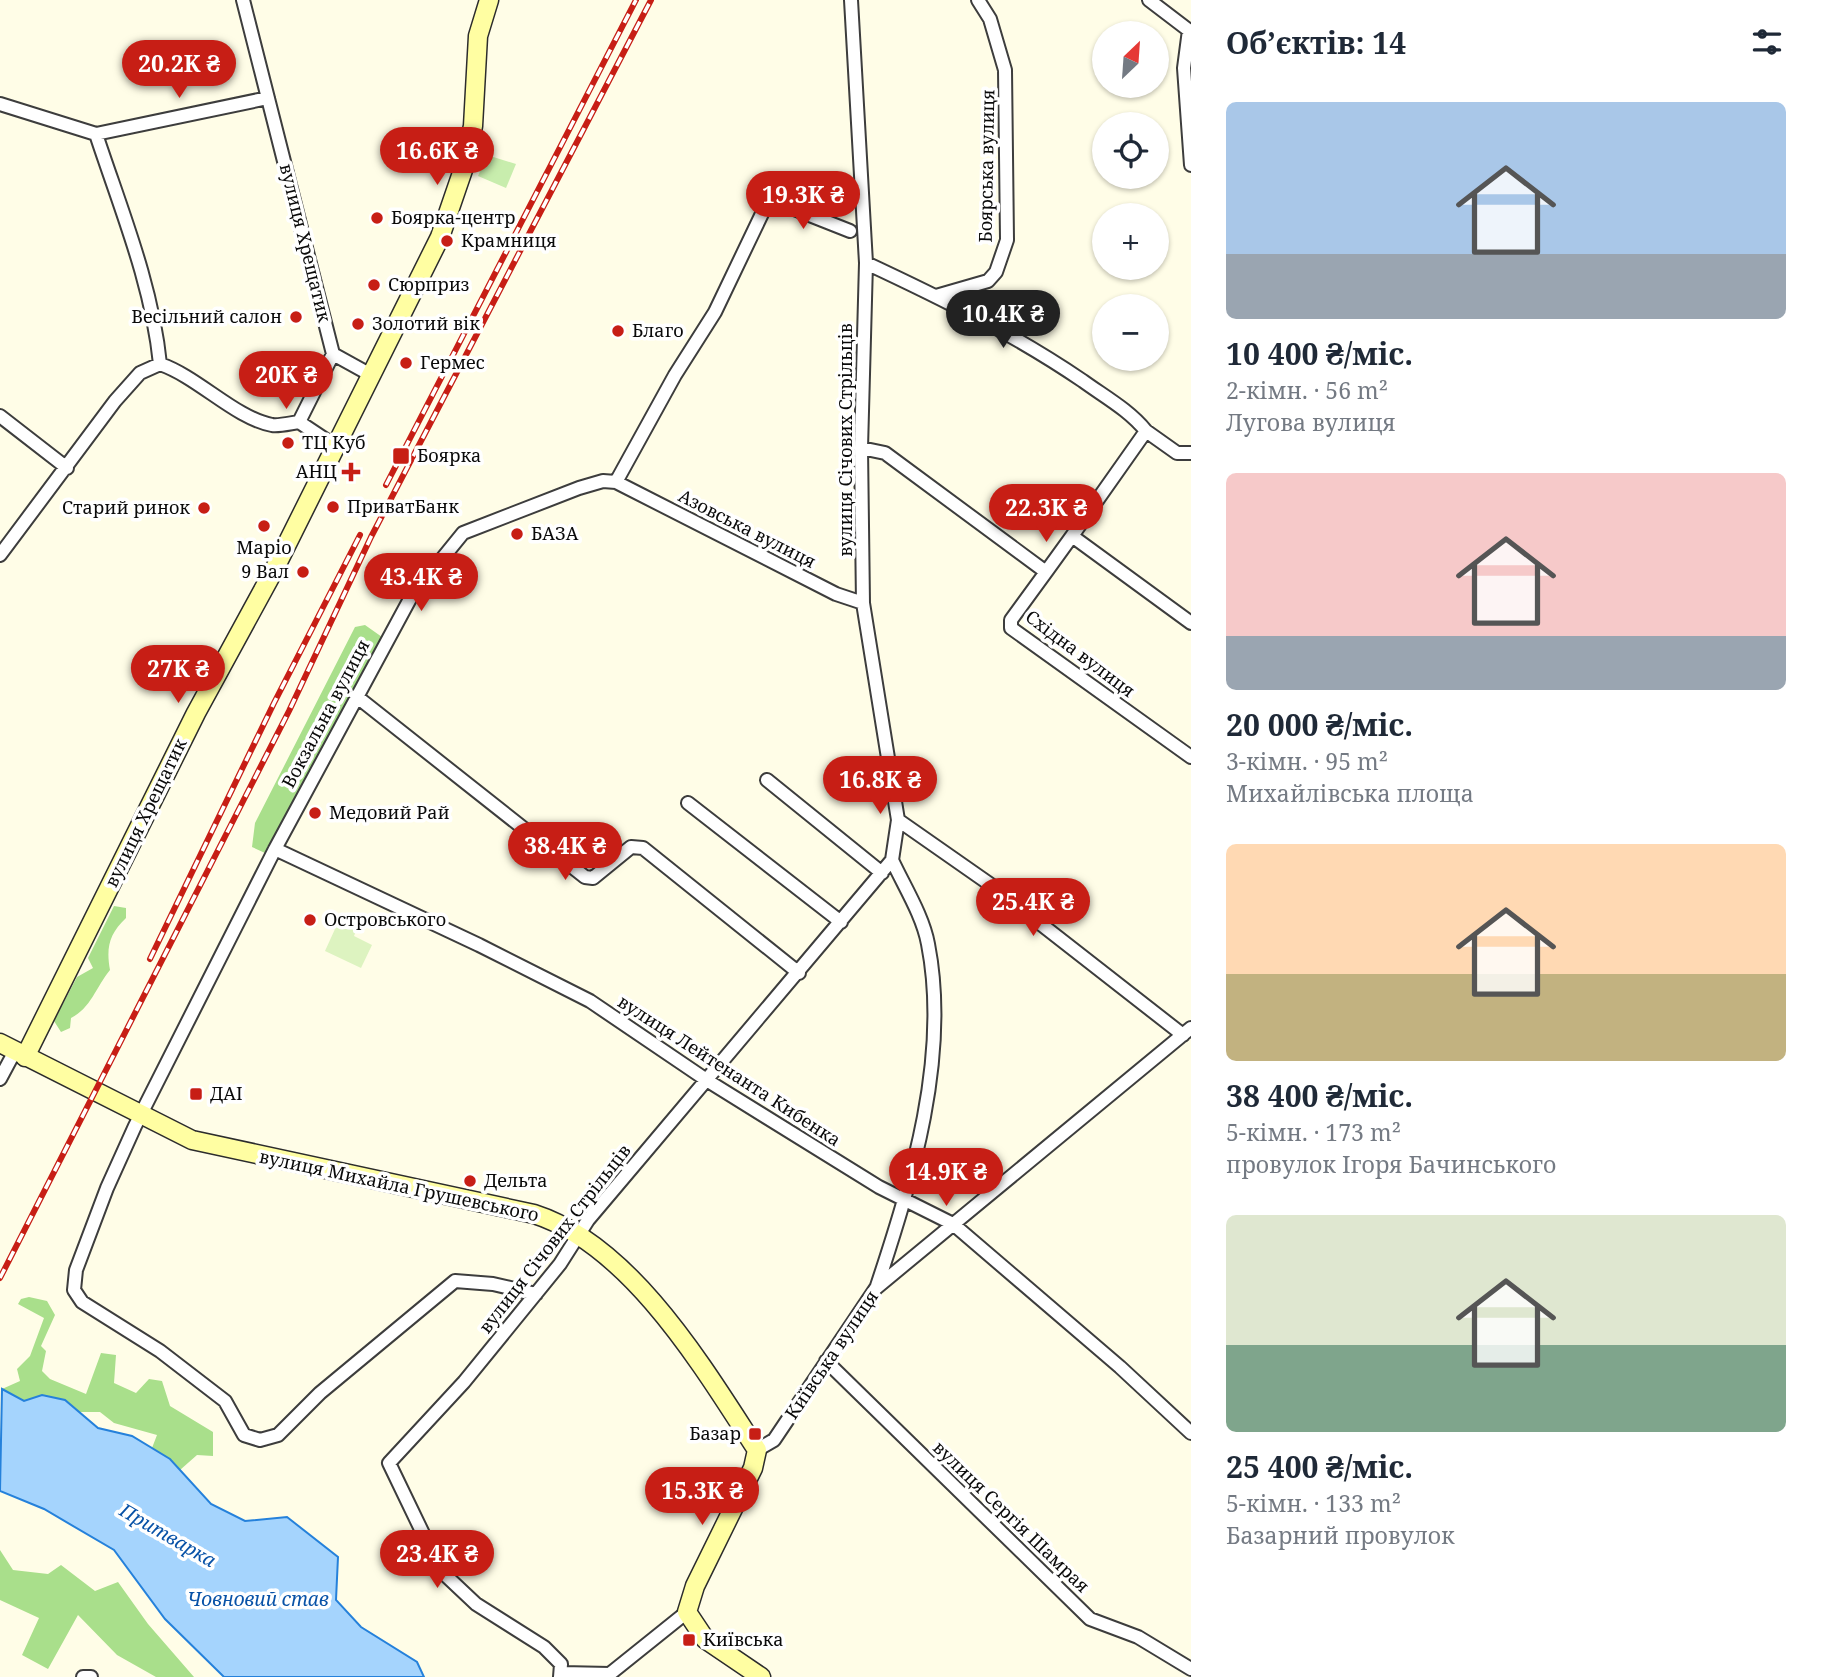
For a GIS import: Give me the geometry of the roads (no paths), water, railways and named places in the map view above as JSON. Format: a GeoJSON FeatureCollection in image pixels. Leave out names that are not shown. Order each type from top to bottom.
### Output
{"type":"FeatureCollection","features":[{"type":"Feature","properties":{"kind":"street","name":"вулиця Хрещатик"},"geometry":{"type":"LineString","coordinates":[[243,0],[333,354]]}},
{"type":"Feature","properties":{"kind":"street","name":"вулиця Хрещатик"},"geometry":{"type":"LineString","coordinates":[[13,1050],[274,570],[440,237],[464,167],[473,126],[478,36],[489,0]]}},
{"type":"Feature","properties":{"kind":"street","name":"вулиця Січових Стрільців"},"geometry":{"type":"LineString","coordinates":[[561,1675],[561,1664],[544,1647],[476,1604],[441,1571],[389,1463],[464,1382],[560,1264],[578,1233],[892,860],[898,820],[863,603],[861,448],[866,263],[851,0]]}},
{"type":"Feature","properties":{"kind":"street","name":"Боярська вулиця"},"geometry":{"type":"LineString","coordinates":[[936,296],[988,281],[996,272],[1007,240],[1005,70],[990,19],[978,0]]}},
{"type":"Feature","properties":{"kind":"street"},"geometry":{"type":"LineString","coordinates":[[1149,0],[1190,31],[1184,68],[1191,164]]}},
{"type":"Feature","properties":{"kind":"street"},"geometry":{"type":"LineString","coordinates":[[0,104],[96,134],[268,98]]}},
{"type":"Feature","properties":{"kind":"street"},"geometry":{"type":"LineString","coordinates":[[96,134],[143,277],[156,324],[160,364]]}},
{"type":"Feature","properties":{"kind":"street"},"geometry":{"type":"LineString","coordinates":[[616,482],[674,375],[715,312],[769,199],[850,231]]}},
{"type":"Feature","properties":{"kind":"street"},"geometry":{"type":"LineString","coordinates":[[866,263],[984,319],[1054,361],[1135,418],[1146,431],[1177,453],[1191,453]]}},
{"type":"Feature","properties":{"kind":"street"},"geometry":{"type":"LineString","coordinates":[[299,422],[333,354],[372,375]]}},
{"type":"Feature","properties":{"kind":"street"},"geometry":{"type":"LineString","coordinates":[[0,555],[115,401],[140,373],[160,364],[177,370],[238,409],[272,425],[299,422],[335,446]]}},
{"type":"Feature","properties":{"kind":"street"},"geometry":{"type":"LineString","coordinates":[[0,416],[67,468]]}},
{"type":"Feature","properties":{"kind":"street"},"geometry":{"type":"LineString","coordinates":[[861,448],[885,453],[1046,572],[1146,431]]}},
{"type":"Feature","properties":{"kind":"street","name":"Вокзальна вулиця"},"geometry":{"type":"LineString","coordinates":[[536,1294],[493,1284],[455,1281],[320,1393],[278,1435],[260,1440],[244,1435],[225,1401],[160,1352],[82,1302],[74,1290],[76,1270],[107,1188],[141,1117],[275,849],[411,597],[463,533],[579,488],[603,481],[616,482]]}},
{"type":"Feature","properties":{"kind":"street","name":"Азовська вулиця"},"geometry":{"type":"LineString","coordinates":[[616,482],[836,594],[863,603]]}},
{"type":"Feature","properties":{"kind":"street"},"geometry":{"type":"LineString","coordinates":[[1072,536],[1191,623]]}},
{"type":"Feature","properties":{"kind":"street","name":"Східна вулиця"},"geometry":{"type":"LineString","coordinates":[[1046,572],[1011,620],[1011,628],[1191,757]]}},
{"type":"Feature","properties":{"kind":"street"},"geometry":{"type":"LineString","coordinates":[[356,696],[585,877],[593,878],[631,847],[643,848],[799,973]]}},
{"type":"Feature","properties":{"kind":"street"},"geometry":{"type":"LineString","coordinates":[[767,780],[882,873]]}},
{"type":"Feature","properties":{"kind":"street"},"geometry":{"type":"LineString","coordinates":[[688,803],[841,922]]}},
{"type":"Feature","properties":{"kind":"street"},"geometry":{"type":"LineString","coordinates":[[898,820],[992,885],[1187,1031]]}},
{"type":"Feature","properties":{"kind":"street","name":"вулиця Лейтенанта Кибенка"},"geometry":{"type":"LineString","coordinates":[[275,849],[479,944],[590,1001],[708,1081],[905,1201],[953,1224],[1120,1367],[1191,1433]]}},
{"type":"Feature","properties":{"kind":"street"},"geometry":{"type":"LineString","coordinates":[[876,1288],[905,1201],[921,1134],[933,1032],[933,987],[928,942],[892,860]]}},
{"type":"Feature","properties":{"kind":"street","name":"Київська вулиця"},"geometry":{"type":"LineString","coordinates":[[687,1612],[695,1586],[753,1468],[757,1450],[774,1440],[876,1288],[1187,1031]]}},
{"type":"Feature","properties":{"kind":"street"},"geometry":{"type":"LineString","coordinates":[[0,1079],[13,1050]]}},
{"type":"Feature","properties":{"kind":"street","name":"вулиця Михайла Грушевського"},"geometry":{"type":"LineString","coordinates":[[13,1050],[141,1117],[192,1140],[534,1214],[578,1233],[618,1264],[651,1300],[720,1393],[757,1450]]}},
{"type":"Feature","properties":{"kind":"street","name":"вулиця Сергія Шамрая"},"geometry":{"type":"LineString","coordinates":[[826,1361],[1090,1619],[1138,1636],[1191,1670]]}},
{"type":"Feature","properties":{"kind":"street"},"geometry":{"type":"LineString","coordinates":[[561,1675],[608,1675],[687,1612],[705,1639],[761,1677]]}},
{"type":"Feature","properties":{"kind":"street"},"geometry":{"type":"LineString","coordinates":[[83,1677],[91,1677]]}},
{"type":"Feature","properties":{"kind":"water","name":"Човновий став"},"geometry":{"type":"Polygon","coordinates":[[[2,1389],[24,1401],[42,1395],[65,1400],[98,1428],[132,1436],[170,1459],[211,1504],[245,1521],[287,1517],[338,1557],[336,1600],[361,1627],[417,1662],[424,1677],[224,1677],[165,1619],[114,1550],[44,1509],[0,1491],[2,1389]]]}},
{"type":"Feature","properties":{"kind":"railway"},"geometry":{"type":"LineString","coordinates":[[386,485],[636,0]]}},
{"type":"Feature","properties":{"kind":"railway"},"geometry":{"type":"LineString","coordinates":[[0,1278],[289,711],[371,537],[651,0]]}},
{"type":"Feature","properties":{"kind":"railway"},"geometry":{"type":"LineString","coordinates":[[150,959],[274,703],[360,535]]}},
{"type":"Feature","properties":{"kind":"place","name":"Боярка-центр"},"geometry":{"type":"Point","coordinates":[377,218]}},
{"type":"Feature","properties":{"kind":"place","name":"Крамниця"},"geometry":{"type":"Point","coordinates":[447,241]}},
{"type":"Feature","properties":{"kind":"place","name":"Сюрприз"},"geometry":{"type":"Point","coordinates":[374,285]}},
{"type":"Feature","properties":{"kind":"place","name":"Весільний салон"},"geometry":{"type":"Point","coordinates":[296,317]}},
{"type":"Feature","properties":{"kind":"place","name":"Золотий вік"},"geometry":{"type":"Point","coordinates":[358,324]}},
{"type":"Feature","properties":{"kind":"place","name":"Благо"},"geometry":{"type":"Point","coordinates":[618,331]}},
{"type":"Feature","properties":{"kind":"place","name":"Гермес"},"geometry":{"type":"Point","coordinates":[406,363]}},
{"type":"Feature","properties":{"kind":"place","name":"ТЦ Куб"},"geometry":{"type":"Point","coordinates":[288,443]}},
{"type":"Feature","properties":{"kind":"place","name":"Боярка"},"geometry":{"type":"Point","coordinates":[401,456]}},
{"type":"Feature","properties":{"kind":"place","name":"АНЦ"},"geometry":{"type":"Point","coordinates":[351,472]}},
{"type":"Feature","properties":{"kind":"place","name":"ПриватБанк"},"geometry":{"type":"Point","coordinates":[333,507]}},
{"type":"Feature","properties":{"kind":"place","name":"Старий ринок"},"geometry":{"type":"Point","coordinates":[204,508]}},
{"type":"Feature","properties":{"kind":"place","name":"Маріо"},"geometry":{"type":"Point","coordinates":[264,526]}},
{"type":"Feature","properties":{"kind":"place","name":"БАЗА"},"geometry":{"type":"Point","coordinates":[517,534]}},
{"type":"Feature","properties":{"kind":"place","name":"9 Вал"},"geometry":{"type":"Point","coordinates":[303,572]}},
{"type":"Feature","properties":{"kind":"place","name":"Медовий Рай"},"geometry":{"type":"Point","coordinates":[315,813]}},
{"type":"Feature","properties":{"kind":"place","name":"Островського"},"geometry":{"type":"Point","coordinates":[310,920]}},
{"type":"Feature","properties":{"kind":"place","name":"ДАІ"},"geometry":{"type":"Point","coordinates":[196,1094]}},
{"type":"Feature","properties":{"kind":"place","name":"Дельта"},"geometry":{"type":"Point","coordinates":[470,1181]}},
{"type":"Feature","properties":{"kind":"place","name":"Базар"},"geometry":{"type":"Point","coordinates":[755,1434]}},
{"type":"Feature","properties":{"kind":"place","name":"Київська"},"geometry":{"type":"Point","coordinates":[689,1640]}},
{"type":"Feature","properties":{"kind":"water label","name":"Притварка"},"geometry":{"type":"Point","coordinates":[168,1535]}}]}
